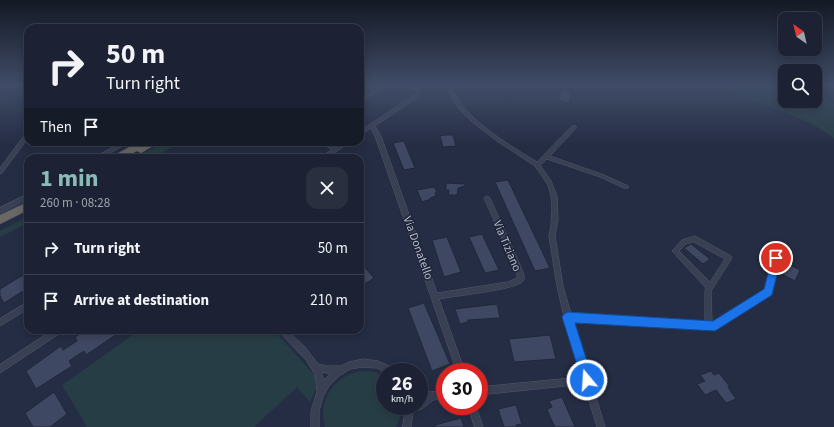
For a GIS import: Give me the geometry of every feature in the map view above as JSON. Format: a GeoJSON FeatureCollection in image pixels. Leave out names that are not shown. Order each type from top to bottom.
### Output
{"type":"FeatureCollection","features":[{"type":"Feature","properties":{"kind":"highway"},"geometry":{"type":"LineString","coordinates":[[124,154],[138,146]]}},
{"type":"Feature","properties":{"kind":"highway"},"geometry":{"type":"LineString","coordinates":[[134,154],[148,146]]}},
{"type":"Feature","properties":{"kind":"highway"},"geometry":{"type":"LineString","coordinates":[[0,220],[24,208]]}},
{"type":"Feature","properties":{"kind":"highway"},"geometry":{"type":"LineString","coordinates":[[0,226],[24,214]]}},
{"type":"Feature","properties":{"kind":"street"},"geometry":{"type":"LineString","coordinates":[[364,130],[402,105]]}},
{"type":"Feature","properties":{"kind":"street"},"geometry":{"type":"LineString","coordinates":[[458,105],[463,111],[494,136],[537,165],[543,172],[553,192],[555,229],[552,236],[560,286],[601,427]]}},
{"type":"Feature","properties":{"kind":"street","name":"Via Donatello"},"geometry":{"type":"LineString","coordinates":[[372,125],[378,136],[458,363]]}},
{"type":"Feature","properties":{"kind":"street"},"geometry":{"type":"LineString","coordinates":[[537,165],[574,127]]}},
{"type":"Feature","properties":{"kind":"street"},"geometry":{"type":"LineString","coordinates":[[0,172],[24,139]]}},
{"type":"Feature","properties":{"kind":"street"},"geometry":{"type":"LineString","coordinates":[[104,154],[120,146]]}},
{"type":"Feature","properties":{"kind":"street"},"geometry":{"type":"LineString","coordinates":[[330,146],[335,150]]}},
{"type":"Feature","properties":{"kind":"street"},"geometry":{"type":"LineString","coordinates":[[329,154],[341,146]]}},
{"type":"Feature","properties":{"kind":"street"},"geometry":{"type":"LineString","coordinates":[[546,157],[602,176],[626,187]]}},
{"type":"Feature","properties":{"kind":"street"},"geometry":{"type":"LineString","coordinates":[[0,210],[24,198]]}},
{"type":"Feature","properties":{"kind":"street","name":"Via Tiziano"},"geometry":{"type":"LineString","coordinates":[[435,296],[508,285],[521,279],[520,272],[487,198]]}},
{"type":"Feature","properties":{"kind":"street"},"geometry":{"type":"LineString","coordinates":[[709,326],[708,291],[729,258],[695,239],[684,242],[675,251],[710,287]]}},
{"type":"Feature","properties":{"kind":"street"},"geometry":{"type":"LineString","coordinates":[[568,317],[715,326],[768,292],[776,258]]}},
{"type":"Feature","properties":{"kind":"street"},"geometry":{"type":"LineString","coordinates":[[0,323],[24,308]]}},
{"type":"Feature","properties":{"kind":"street"},"geometry":{"type":"LineString","coordinates":[[0,369],[53,334]]}},
{"type":"Feature","properties":{"kind":"street"},"geometry":{"type":"LineString","coordinates":[[286,334],[316,367],[320,382],[319,394],[314,411],[315,427]]}},
{"type":"Feature","properties":{"kind":"street"},"geometry":{"type":"LineString","coordinates":[[319,394],[328,380],[341,370],[356,364],[371,363],[376,365]]}},
{"type":"Feature","properties":{"kind":"street"},"geometry":{"type":"LineString","coordinates":[[316,367],[327,370],[341,370]]}},
{"type":"Feature","properties":{"kind":"street"},"geometry":{"type":"LineString","coordinates":[[488,389],[587,380]]}},
{"type":"Feature","properties":{"kind":"street"},"geometry":{"type":"LineString","coordinates":[[428,396],[436,395]]}},
{"type":"Feature","properties":{"kind":"street"},"geometry":{"type":"LineString","coordinates":[[475,415],[479,427]]}},
{"type":"Feature","properties":{"kind":"street"},"geometry":{"type":"LineString","coordinates":[[407,427],[410,416]]}},
{"type":"Feature","properties":{"kind":"shaded area"},"geometry":{"type":"Polygon","coordinates":[[[764,105],[778,105],[778,108],[822,108],[822,105],[834,105],[834,138],[811,123],[764,105]]]}},
{"type":"Feature","properties":{"kind":"shaded area"},"geometry":{"type":"Polygon","coordinates":[[[157,146],[174,146],[160,154],[142,154],[157,146]]]}},
{"type":"Feature","properties":{"kind":"shaded area"},"geometry":{"type":"Polygon","coordinates":[[[24,218],[24,225],[0,237],[0,231],[24,218]]]}},
{"type":"Feature","properties":{"kind":"shaded area"},"geometry":{"type":"Polygon","coordinates":[[[134,334],[278,334],[315,376],[316,387],[310,402],[297,387],[254,427],[87,427],[62,385],[134,334]]]}},
{"type":"Feature","properties":{"kind":"shaded area"},"geometry":{"type":"Polygon","coordinates":[[[362,371],[376,372],[376,415],[400,415],[396,427],[325,427],[323,417],[324,407],[330,390],[336,383],[352,373],[362,371]]]}},
{"type":"Feature","properties":{"kind":"building"},"geometry":{"type":"Polygon","coordinates":[[[453,135],[456,146],[443,147],[440,136],[453,135]]]}},
{"type":"Feature","properties":{"kind":"building"},"geometry":{"type":"Polygon","coordinates":[[[404,141],[415,168],[404,170],[393,143],[404,141]]]}},
{"type":"Feature","properties":{"kind":"building"},"geometry":{"type":"Polygon","coordinates":[[[508,180],[550,268],[535,271],[495,182],[508,180]]]}},
{"type":"Feature","properties":{"kind":"building"},"geometry":{"type":"Polygon","coordinates":[[[446,183],[465,184],[465,186],[458,188],[457,195],[448,195],[449,190],[446,190],[446,183]]]}},
{"type":"Feature","properties":{"kind":"building"},"geometry":{"type":"Polygon","coordinates":[[[434,187],[437,192],[435,193],[436,196],[422,202],[417,190],[434,187]]]}},
{"type":"Feature","properties":{"kind":"building"},"geometry":{"type":"Polygon","coordinates":[[[482,234],[499,270],[485,273],[469,237],[482,234]]]}},
{"type":"Feature","properties":{"kind":"building"},"geometry":{"type":"Polygon","coordinates":[[[447,237],[461,272],[444,277],[432,240],[447,237]]]}},
{"type":"Feature","properties":{"kind":"building"},"geometry":{"type":"Polygon","coordinates":[[[691,244],[710,259],[703,264],[684,248],[691,244]]]}},
{"type":"Feature","properties":{"kind":"building"},"geometry":{"type":"Polygon","coordinates":[[[782,261],[800,270],[795,281],[778,272],[782,261]]]}},
{"type":"Feature","properties":{"kind":"building"},"geometry":{"type":"Polygon","coordinates":[[[364,267],[374,278],[364,284],[364,267]]]}},
{"type":"Feature","properties":{"kind":"building"},"geometry":{"type":"Polygon","coordinates":[[[24,274],[24,290],[4,303],[0,296],[0,289],[24,274]]]}},
{"type":"Feature","properties":{"kind":"building"},"geometry":{"type":"Polygon","coordinates":[[[424,303],[450,363],[436,363],[436,369],[432,371],[408,308],[424,303]]]}},
{"type":"Feature","properties":{"kind":"building"},"geometry":{"type":"Polygon","coordinates":[[[497,304],[500,318],[468,320],[468,322],[460,324],[455,309],[497,304]]]}},
{"type":"Feature","properties":{"kind":"building"},"geometry":{"type":"Polygon","coordinates":[[[80,334],[117,334],[86,355],[84,351],[69,361],[72,366],[36,389],[26,371],[61,346],[63,350],[77,341],[75,337],[80,334]]]}},
{"type":"Feature","properties":{"kind":"building"},"geometry":{"type":"Polygon","coordinates":[[[550,335],[556,359],[514,362],[509,339],[550,335]]]}},
{"type":"Feature","properties":{"kind":"building"},"geometry":{"type":"Polygon","coordinates":[[[711,371],[714,375],[719,373],[730,387],[728,387],[736,399],[726,403],[716,390],[705,395],[697,384],[705,381],[700,375],[711,371]]]}},
{"type":"Feature","properties":{"kind":"building"},"geometry":{"type":"Polygon","coordinates":[[[54,392],[67,414],[50,427],[33,427],[25,413],[54,392]]]}},
{"type":"Feature","properties":{"kind":"building"},"geometry":{"type":"Polygon","coordinates":[[[562,397],[575,427],[555,427],[551,419],[547,409],[552,407],[549,401],[562,397]]]}},
{"type":"Feature","properties":{"kind":"building"},"geometry":{"type":"Polygon","coordinates":[[[516,405],[522,424],[516,425],[516,427],[504,427],[498,409],[516,405]]]}},
{"type":"Feature","properties":{"kind":"building"},"geometry":{"type":"Polygon","coordinates":[[[461,418],[464,427],[435,427],[435,425],[461,418]]]}},
{"type":"Feature","properties":{"kind":"route"},"geometry":{"type":"LineString","coordinates":[[587,380],[568,317],[715,326],[768,292],[776,258]]}}]}
